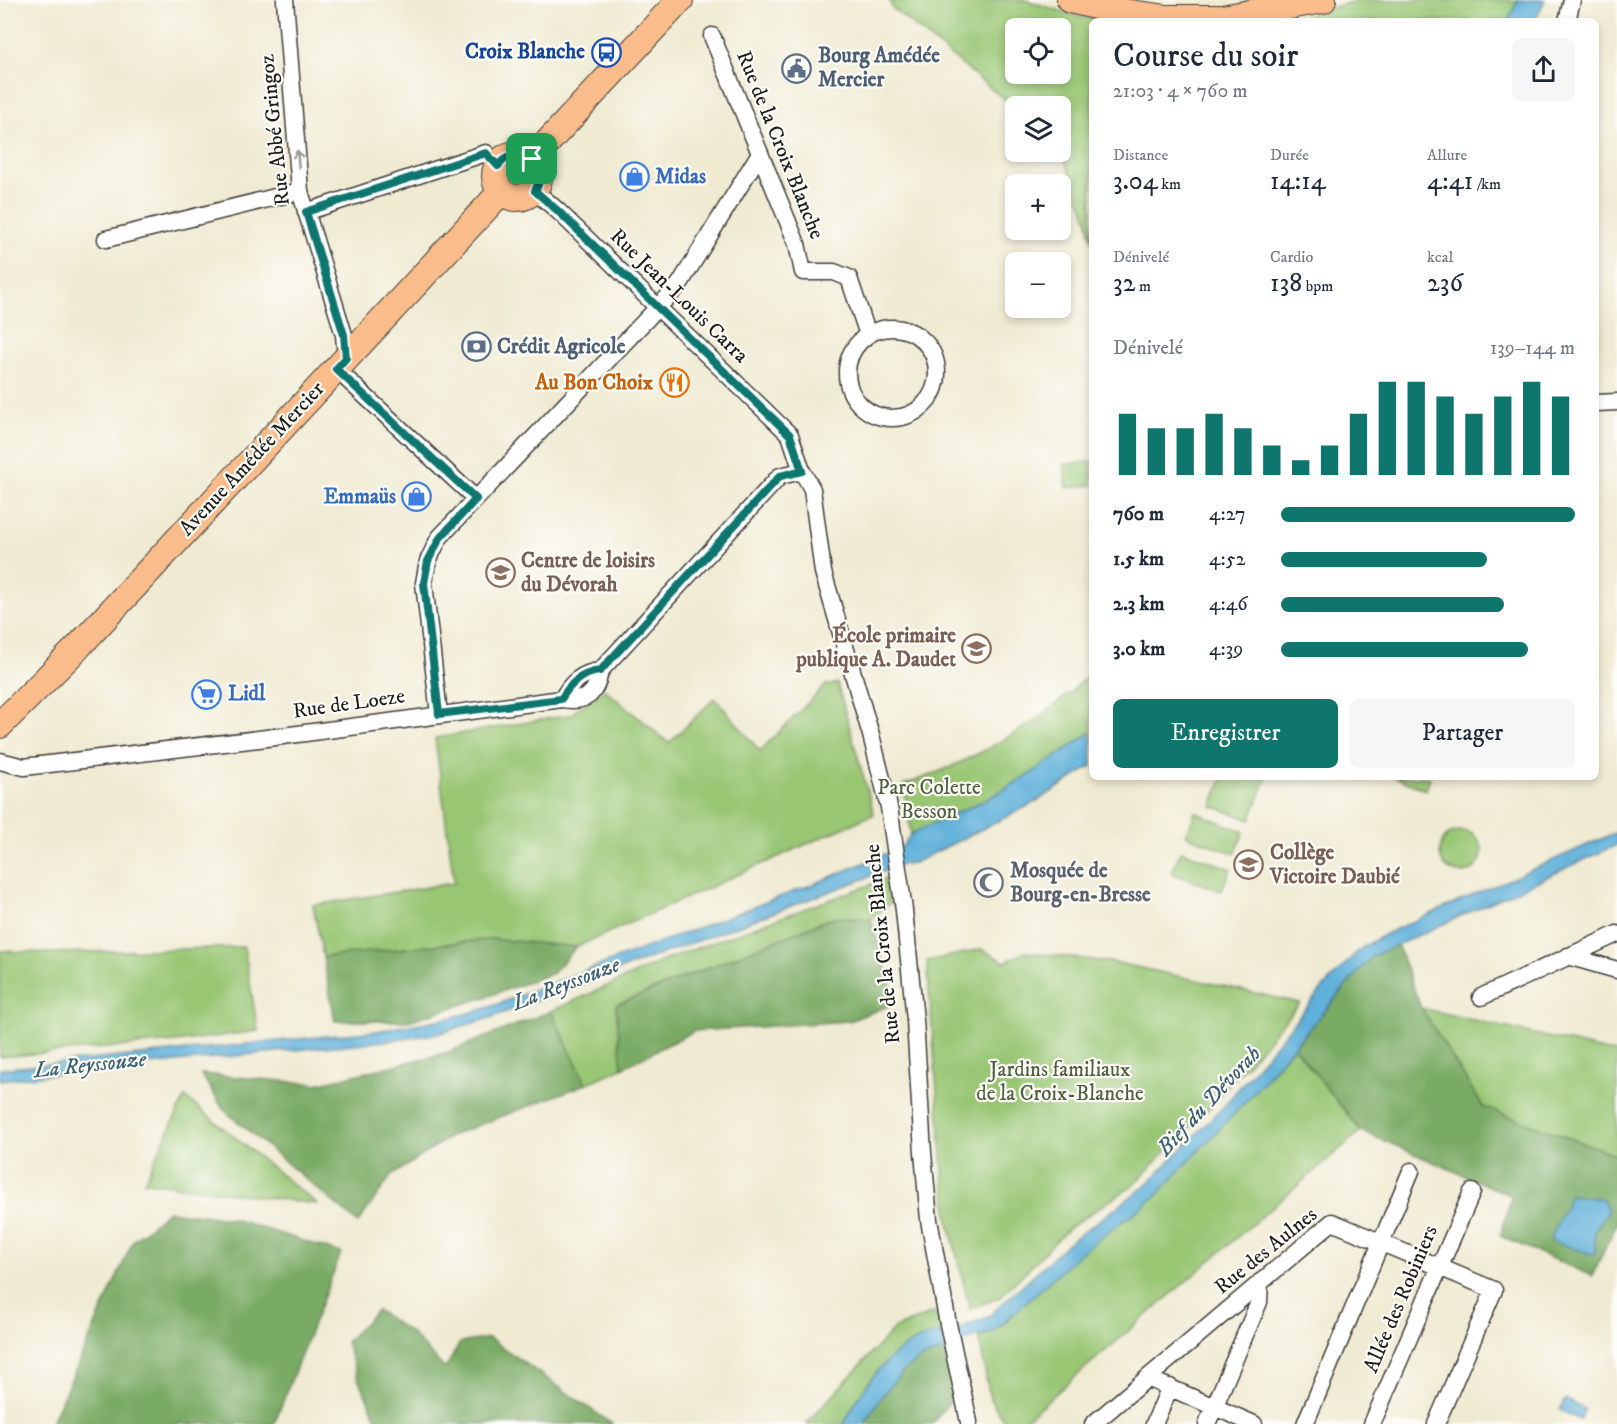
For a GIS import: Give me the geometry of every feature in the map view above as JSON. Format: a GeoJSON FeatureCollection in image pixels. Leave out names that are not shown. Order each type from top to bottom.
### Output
{"type":"FeatureCollection","features":[{"type":"Feature","properties":{"kind":"main road"},"geometry":{"type":"LineString","coordinates":[[532,159],[680,0]]}},
{"type":"Feature","properties":{"kind":"main road"},"geometry":{"type":"LineString","coordinates":[[1070,0],[1117,11],[1166,18],[1222,18],[1323,0]]}},
{"type":"Feature","properties":{"kind":"main road"},"geometry":{"type":"LineString","coordinates":[[1153,0],[1203,2],[1238,0]]}},
{"type":"Feature","properties":{"kind":"main road"},"geometry":{"type":"LineString","coordinates":[[513,154],[532,159],[540,178],[535,191],[522,198],[507,196],[501,192],[495,179],[498,166],[507,156],[513,154]]}},
{"type":"Feature","properties":{"kind":"main road","name":"Avenue Amédée Mercier"},"geometry":{"type":"LineString","coordinates":[[0,725],[76,648],[501,192]]}},
{"type":"Feature","properties":{"kind":"street","name":"Rue Abbé Gringoz"},"geometry":{"type":"LineString","coordinates":[[285,0],[300,191],[344,335],[341,363]]}},
{"type":"Feature","properties":{"kind":"street"},"geometry":{"type":"LineString","coordinates":[[1568,18],[1572,0]]}},
{"type":"Feature","properties":{"kind":"street","name":"Rue de la Croix Blanche"},"geometry":{"type":"LineString","coordinates":[[712,36],[797,244],[803,272],[834,272],[849,278],[868,335]]}},
{"type":"Feature","properties":{"kind":"street"},"geometry":{"type":"LineString","coordinates":[[306,212],[486,153],[498,166]]}},
{"type":"Feature","properties":{"kind":"street"},"geometry":{"type":"LineString","coordinates":[[439,714],[424,583],[428,561],[440,538],[678,285],[760,153]]}},
{"type":"Feature","properties":{"kind":"street"},"geometry":{"type":"LineString","coordinates":[[106,239],[300,191]]}},
{"type":"Feature","properties":{"kind":"street","name":"Rue Jean-Louis Carra"},"geometry":{"type":"LineString","coordinates":[[535,191],[790,435]]}},
{"type":"Feature","properties":{"kind":"street"},"geometry":{"type":"LineString","coordinates":[[896,328],[910,331],[923,340],[932,351],[937,366],[936,380],[931,394],[923,405],[912,413],[899,417],[886,417],[861,406],[853,395],[848,382],[847,369],[850,356],[868,335],[881,329],[896,328]]}},
{"type":"Feature","properties":{"kind":"street"},"geometry":{"type":"LineString","coordinates":[[341,363],[476,499]]}},
{"type":"Feature","properties":{"kind":"street"},"geometry":{"type":"LineString","coordinates":[[1599,403],[1617,402]]}},
{"type":"Feature","properties":{"kind":"street","name":"Rue de la Croix Blanche"},"geometry":{"type":"LineString","coordinates":[[790,435],[802,471],[812,489],[823,572],[871,735],[889,807],[904,910],[915,1020],[929,1220],[948,1324],[972,1423]]}},
{"type":"Feature","properties":{"kind":"street","name":"Rue de Loeze"},"geometry":{"type":"LineString","coordinates":[[0,760],[24,767],[561,699],[576,679],[582,675],[600,671],[780,476],[802,471]]}},
{"type":"Feature","properties":{"kind":"street"},"geometry":{"type":"LineString","coordinates":[[1481,997],[1617,934]]}},
{"type":"Feature","properties":{"kind":"street"},"geometry":{"type":"LineString","coordinates":[[1568,957],[1617,970]]}},
{"type":"Feature","properties":{"kind":"street"},"geometry":{"type":"LineString","coordinates":[[1305,1424],[1411,1171]]}},
{"type":"Feature","properties":{"kind":"street","name":"Allée des Robiniers"},"geometry":{"type":"LineString","coordinates":[[1372,1424],[1472,1192]]}},
{"type":"Feature","properties":{"kind":"street","name":"Rue des Aulnes"},"geometry":{"type":"LineString","coordinates":[[1093,1424],[1332,1222],[1494,1290],[1436,1424]]}},
{"type":"Feature","properties":{"kind":"street"},"geometry":{"type":"LineString","coordinates":[[1207,1424],[1259,1302],[1260,1282]]}},
{"type":"Feature","properties":{"kind":"street"},"geometry":{"type":"LineString","coordinates":[[1148,1378],[1254,1424]]}},
{"type":"Feature","properties":{"kind":"street"},"geometry":{"type":"LineString","coordinates":[[1154,1424],[1170,1387]]}},
{"type":"Feature","properties":{"kind":"green space"},"geometry":{"type":"Polygon","coordinates":[[[888,0],[1025,0],[1089,18],[1089,228],[1065,162],[1071,162],[1071,96],[1005,96],[1005,100],[891,7],[892,4],[888,0]]]}},
{"type":"Feature","properties":{"kind":"green space"},"geometry":{"type":"Polygon","coordinates":[[[1358,0],[1518,0],[1509,18],[1298,18],[1358,0]]]}},
{"type":"Feature","properties":{"kind":"green space"},"geometry":{"type":"Polygon","coordinates":[[[1089,461],[1089,485],[1067,488],[1064,465],[1089,461]]]}},
{"type":"Feature","properties":{"kind":"green space","name":"Parc Colette Besson"},"geometry":{"type":"Polygon","coordinates":[[[1089,674],[1089,734],[1030,774],[989,798],[911,834],[903,785],[980,753],[1029,724],[1073,690],[1089,674]]]}},
{"type":"Feature","properties":{"kind":"green space"},"geometry":{"type":"Polygon","coordinates":[[[837,683],[874,814],[576,947],[492,939],[323,957],[313,905],[454,883],[435,738],[569,715],[605,690],[669,743],[715,698],[760,751],[827,684],[828,686],[837,683]]]}},
{"type":"Feature","properties":{"kind":"green space"},"geometry":{"type":"Polygon","coordinates":[[[1222,780],[1266,780],[1250,820],[1212,806],[1222,780]]]}},
{"type":"Feature","properties":{"kind":"green space"},"geometry":{"type":"Polygon","coordinates":[[[1401,780],[1429,780],[1426,790],[1401,780]]]}},
{"type":"Feature","properties":{"kind":"green space"},"geometry":{"type":"Polygon","coordinates":[[[1195,812],[1244,832],[1235,854],[1186,835],[1195,812]]]}},
{"type":"Feature","properties":{"kind":"green space"},"geometry":{"type":"Polygon","coordinates":[[[1461,831],[1476,837],[1482,852],[1476,867],[1461,873],[1446,867],[1440,852],[1446,837],[1461,831]]]}},
{"type":"Feature","properties":{"kind":"green space"},"geometry":{"type":"Polygon","coordinates":[[[1181,851],[1231,869],[1221,891],[1171,873],[1181,851]]]}},
{"type":"Feature","properties":{"kind":"green space"},"geometry":{"type":"Polygon","coordinates":[[[886,879],[890,903],[871,919],[834,917],[616,1005],[622,1068],[586,1084],[551,1011],[670,958],[886,879]]]}},
{"type":"Feature","properties":{"kind":"green space"},"geometry":{"type":"Polygon","coordinates":[[[834,917],[871,919],[896,1003],[849,1021],[694,1031],[622,1068],[616,1005],[834,917]]]}},
{"type":"Feature","properties":{"kind":"green space"},"geometry":{"type":"Polygon","coordinates":[[[492,939],[576,947],[553,973],[408,1021],[335,1021],[323,957],[492,939]]]}},
{"type":"Feature","properties":{"kind":"green space"},"geometry":{"type":"Polygon","coordinates":[[[1397,944],[1421,1008],[1483,1107],[1617,1155],[1617,1223],[1592,1276],[1500,1236],[1512,1196],[1361,1131],[1294,1047],[1371,957],[1397,944]]]}},
{"type":"Feature","properties":{"kind":"green space"},"geometry":{"type":"Polygon","coordinates":[[[244,947],[258,1031],[174,1042],[0,1057],[0,951],[57,953],[244,947]]]}},
{"type":"Feature","properties":{"kind":"green space","name":"Jardins familiaux de la Croix-Blanche"},"geometry":{"type":"Polygon","coordinates":[[[981,949],[1005,962],[1025,952],[1118,963],[1300,1003],[1210,1107],[1132,1186],[1070,1227],[1000,1297],[970,1309],[949,1224],[944,1184],[927,961],[981,949]]]}},
{"type":"Feature","properties":{"kind":"green space"},"geometry":{"type":"Polygon","coordinates":[[[1421,1008],[1617,1053],[1617,1155],[1483,1107],[1421,1008]]]}},
{"type":"Feature","properties":{"kind":"green space"},"geometry":{"type":"Polygon","coordinates":[[[551,1011],[586,1084],[453,1135],[391,1176],[358,1223],[224,1110],[201,1074],[317,1084],[446,1053],[551,1011]]]}},
{"type":"Feature","properties":{"kind":"green space"},"geometry":{"type":"Polygon","coordinates":[[[1294,1047],[1361,1131],[1020,1424],[1006,1424],[990,1399],[979,1337],[1002,1325],[1069,1262],[1155,1197],[1294,1047]]]}},
{"type":"Feature","properties":{"kind":"green space"},"geometry":{"type":"Polygon","coordinates":[[[185,1097],[317,1204],[144,1182],[185,1097]]]}},
{"type":"Feature","properties":{"kind":"green space"},"geometry":{"type":"Polygon","coordinates":[[[168,1211],[234,1219],[341,1253],[274,1424],[51,1424],[133,1241],[168,1211]]]}},
{"type":"Feature","properties":{"kind":"green space"},"geometry":{"type":"Polygon","coordinates":[[[377,1310],[411,1333],[445,1369],[460,1343],[489,1338],[612,1424],[379,1424],[359,1381],[346,1342],[377,1310]]]}},
{"type":"Feature","properties":{"kind":"green space"},"geometry":{"type":"Polygon","coordinates":[[[935,1312],[942,1333],[925,1337],[909,1345],[882,1366],[861,1394],[844,1424],[806,1424],[895,1328],[935,1312]]]}},
{"type":"Feature","properties":{"kind":"green space"},"geometry":{"type":"Polygon","coordinates":[[[947,1351],[955,1395],[932,1424],[865,1424],[885,1392],[905,1370],[924,1357],[947,1351]]]}},
{"type":"Feature","properties":{"kind":"water"},"geometry":{"type":"Polygon","coordinates":[[[1518,0],[1545,0],[1536,18],[1509,18],[1518,0]]]}},
{"type":"Feature","properties":{"kind":"water","name":"La Reyssouze"},"geometry":{"type":"Polygon","coordinates":[[[1089,734],[1089,768],[1034,803],[914,863],[904,864],[490,1018],[440,1033],[404,1039],[0,1080],[0,1069],[377,1031],[454,1017],[490,1007],[816,883],[902,847],[911,834],[989,798],[1030,774],[1089,734]]]}},
{"type":"Feature","properties":{"kind":"water"},"geometry":{"type":"Polygon","coordinates":[[[1617,832],[1617,845],[1371,957],[1250,1097],[1155,1197],[1082,1252],[994,1331],[959,1343],[957,1329],[988,1317],[1068,1243],[1144,1187],[1223,1107],[1323,988],[1363,947],[1387,933],[1617,832]]]}},
{"type":"Feature","properties":{"kind":"water"},"geometry":{"type":"Polygon","coordinates":[[[1570,1195],[1603,1199],[1608,1211],[1595,1230],[1595,1255],[1550,1241],[1570,1195]]]}},
{"type":"Feature","properties":{"kind":"water"},"geometry":{"type":"Polygon","coordinates":[[[942,1333],[947,1351],[924,1357],[905,1370],[874,1408],[865,1424],[844,1424],[861,1394],[882,1366],[909,1345],[925,1337],[942,1333]]]}},
{"type":"Feature","properties":{"kind":"water"},"geometry":{"type":"Polygon","coordinates":[[[1565,1399],[1585,1409],[1580,1420],[1560,1410],[1565,1399]]]}},
{"type":"Feature","properties":{"kind":"place","name":"Croix Blanche"},"geometry":{"type":"Point","coordinates":[606,52]}},
{"type":"Feature","properties":{"kind":"place","name":"Bourg Amédée Mercier"},"geometry":{"type":"Point","coordinates":[797,68]}},
{"type":"Feature","properties":{"kind":"place","name":"Midas"},"geometry":{"type":"Point","coordinates":[634,177]}},
{"type":"Feature","properties":{"kind":"place","name":"Crédit Agricole"},"geometry":{"type":"Point","coordinates":[476,347]}},
{"type":"Feature","properties":{"kind":"place","name":"Au Bon Choix"},"geometry":{"type":"Point","coordinates":[674,383]}},
{"type":"Feature","properties":{"kind":"place","name":"Emmaüs"},"geometry":{"type":"Point","coordinates":[417,497]}},
{"type":"Feature","properties":{"kind":"place","name":"Centre de loisirs du Dévorah"},"geometry":{"type":"Point","coordinates":[500,573]}},
{"type":"Feature","properties":{"kind":"place","name":"École primaire publique A. Daudet"},"geometry":{"type":"Point","coordinates":[977,648]}},
{"type":"Feature","properties":{"kind":"place","name":"Lidl"},"geometry":{"type":"Point","coordinates":[207,694]}},
{"type":"Feature","properties":{"kind":"place","name":"Collège Victoire Daubié"},"geometry":{"type":"Point","coordinates":[1249,865]}},
{"type":"Feature","properties":{"kind":"place","name":"Mosquée de Bourg-en-Bresse"},"geometry":{"type":"Point","coordinates":[989,883]}},
{"type":"Feature","properties":{"kind":"route"},"geometry":{"type":"LineString","coordinates":[[486,153],[498,166],[507,156],[513,154],[532,159],[540,178],[535,191],[790,435],[802,471],[780,476],[600,671],[582,675],[576,679],[561,699],[439,714],[424,583],[428,561],[440,538],[476,499],[336,369],[346,358],[344,335],[306,212],[486,153]]}},
{"type":"Feature","properties":{"kind":"water label","name":"Bief du Dévorah"},"geometry":{"type":"Point","coordinates":[1209,1101]}}]}
